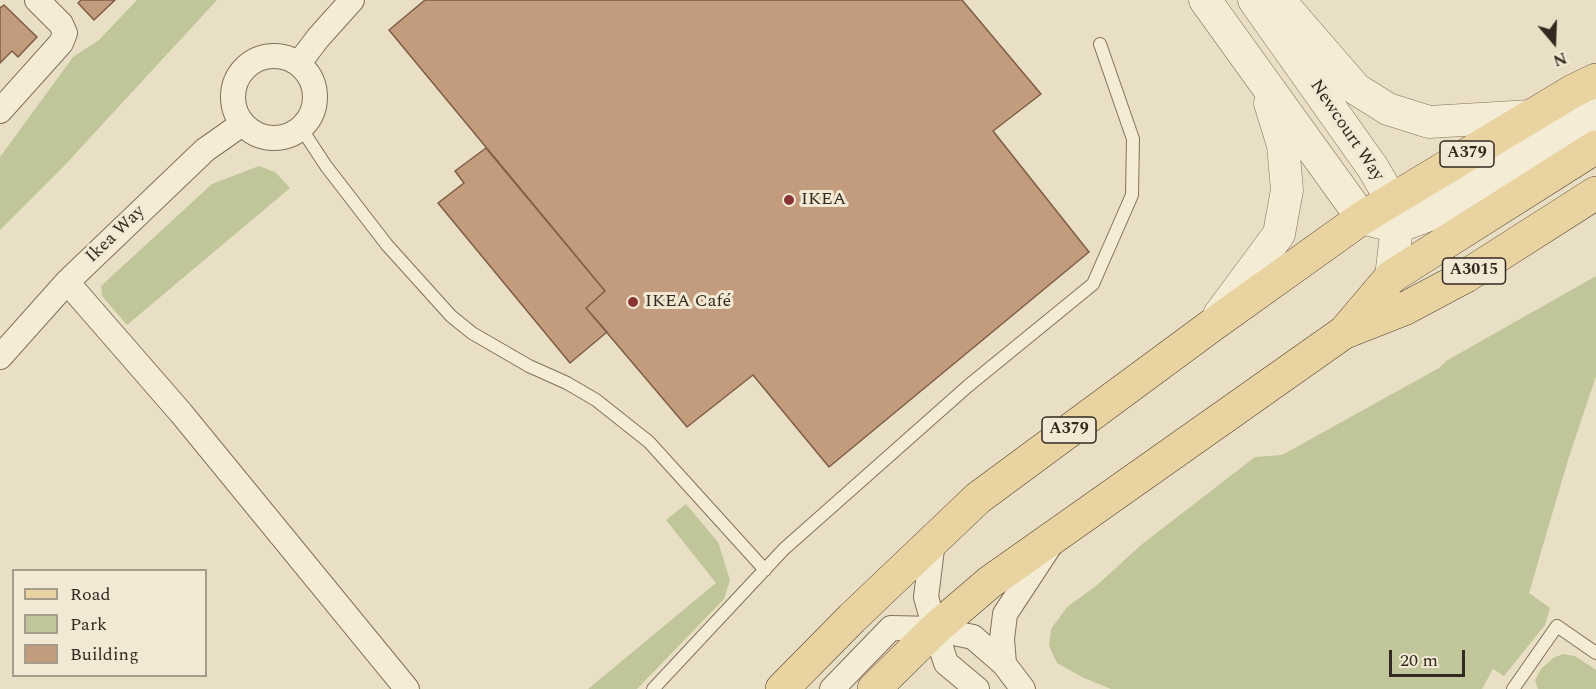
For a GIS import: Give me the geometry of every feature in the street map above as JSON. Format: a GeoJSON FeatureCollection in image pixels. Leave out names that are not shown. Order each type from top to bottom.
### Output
{"type":"FeatureCollection","features":[{"type":"Feature","properties":{"kind":"main road","name":"A379"},"geometry":{"type":"LineString","coordinates":[[782,689],[978,498],[1362,218],[1394,213],[1531,116],[1588,81]]}},
{"type":"Feature","properties":{"kind":"main road"},"geometry":{"type":"LineString","coordinates":[[874,689],[935,629],[990,582],[1343,333],[1390,277],[1596,147]]}},
{"type":"Feature","properties":{"kind":"main road","name":"A3015"},"geometry":{"type":"LineString","coordinates":[[1343,333],[1404,309],[1466,276],[1596,193]]}},
{"type":"Feature","properties":{"kind":"street"},"geometry":{"type":"LineString","coordinates":[[0,111],[61,43],[65,33],[60,24],[37,0]]}},
{"type":"Feature","properties":{"kind":"street"},"geometry":{"type":"LineString","coordinates":[[299,63],[352,0]]}},
{"type":"Feature","properties":{"kind":"street"},"geometry":{"type":"LineString","coordinates":[[1205,0],[1362,218]]}},
{"type":"Feature","properties":{"kind":"street","name":"Newcourt Way"},"geometry":{"type":"LineString","coordinates":[[1254,0],[1360,149],[1394,213]]}},
{"type":"Feature","properties":{"kind":"street"},"geometry":{"type":"LineString","coordinates":[[1279,0],[1356,89],[1388,109],[1429,122],[1531,116]]}},
{"type":"Feature","properties":{"kind":"street"},"geometry":{"type":"LineString","coordinates":[[268,55],[286,57],[299,63],[310,76],[315,88],[312,113],[301,128],[292,134],[277,138],[254,133],[242,124],[235,112],[232,98],[234,86],[242,70],[254,60],[268,55]]}},
{"type":"Feature","properties":{"kind":"street"},"geometry":{"type":"LineString","coordinates":[[1211,326],[1279,234],[1287,190],[1283,145],[1262,77]]}},
{"type":"Feature","properties":{"kind":"street"},"geometry":{"type":"LineString","coordinates":[[1390,277],[1394,213],[1429,215],[1596,113]]}},
{"type":"Feature","properties":{"kind":"street","name":"Ikea Way"},"geometry":{"type":"LineString","coordinates":[[0,357],[67,282],[205,150],[242,124]]}},
{"type":"Feature","properties":{"kind":"street"},"geometry":{"type":"LineString","coordinates":[[67,282],[180,413],[407,689]]}},
{"type":"Feature","properties":{"kind":"street"},"geometry":{"type":"LineString","coordinates":[[1004,664],[1002,639],[1005,614],[1059,532]]}},
{"type":"Feature","properties":{"kind":"street"},"geometry":{"type":"LineString","coordinates":[[933,541],[926,597],[935,629],[946,663],[977,689]]}},
{"type":"Feature","properties":{"kind":"street"},"geometry":{"type":"LineString","coordinates":[[832,689],[891,628],[935,629],[973,637],[1004,664],[1023,689]]}},
{"type":"Feature","properties":{"kind":"lane"},"geometry":{"type":"LineString","coordinates":[[653,689],[784,549],[968,387],[1093,284],[1132,195],[1133,139],[1100,44]]}},
{"type":"Feature","properties":{"kind":"lane"},"geometry":{"type":"LineString","coordinates":[[301,128],[326,166],[387,245],[451,316],[472,333],[528,366],[567,383],[596,400],[649,442],[765,570]]}},
{"type":"Feature","properties":{"kind":"lane"},"geometry":{"type":"LineString","coordinates":[[1513,689],[1557,626],[1596,653]]}},
{"type":"Feature","properties":{"kind":"green space"},"geometry":{"type":"Polygon","coordinates":[[[137,0],[217,0],[64,166],[0,230],[0,157],[73,57],[99,40],[137,0]]]}},
{"type":"Feature","properties":{"kind":"green space"},"geometry":{"type":"Polygon","coordinates":[[[259,166],[275,172],[290,188],[127,325],[102,296],[101,286],[212,184],[259,166]]]}},
{"type":"Feature","properties":{"kind":"green space"},"geometry":{"type":"Polygon","coordinates":[[[1596,276],[1596,376],[1568,460],[1529,593],[1550,608],[1545,625],[1504,676],[1493,669],[1482,689],[1111,689],[1084,678],[1057,663],[1049,646],[1051,629],[1067,607],[1096,586],[1141,545],[1255,457],[1282,455],[1439,368],[1446,361],[1596,276]]]}},
{"type":"Feature","properties":{"kind":"green space"},"geometry":{"type":"Polygon","coordinates":[[[686,504],[718,542],[730,580],[724,599],[637,689],[588,689],[716,583],[666,520],[686,504]]]}},
{"type":"Feature","properties":{"kind":"green space"},"geometry":{"type":"Polygon","coordinates":[[[1563,654],[1575,656],[1596,670],[1596,689],[1538,689],[1535,680],[1541,669],[1553,658],[1563,654]]]}},
{"type":"Feature","properties":{"kind":"building"},"geometry":{"type":"Polygon","coordinates":[[[81,0],[115,0],[94,20],[78,3],[81,0]]]}},
{"type":"Feature","properties":{"kind":"building","name":"IKEA"},"geometry":{"type":"Polygon","coordinates":[[[425,0],[962,0],[1041,94],[993,131],[1089,252],[829,467],[753,375],[687,427],[586,308],[605,291],[389,30],[425,0]]]}},
{"type":"Feature","properties":{"kind":"building"},"geometry":{"type":"Polygon","coordinates":[[[4,5],[37,37],[18,57],[12,51],[0,63],[0,8],[4,5]]]}},
{"type":"Feature","properties":{"kind":"building"},"geometry":{"type":"Polygon","coordinates":[[[486,148],[605,291],[586,308],[607,332],[570,363],[438,203],[464,183],[455,171],[486,148]]]}},
{"type":"Feature","properties":{"kind":"place","name":"IKEA"},"geometry":{"type":"Point","coordinates":[789,200]}},
{"type":"Feature","properties":{"kind":"place","name":"IKEA Café"},"geometry":{"type":"Point","coordinates":[633,302]}}]}
